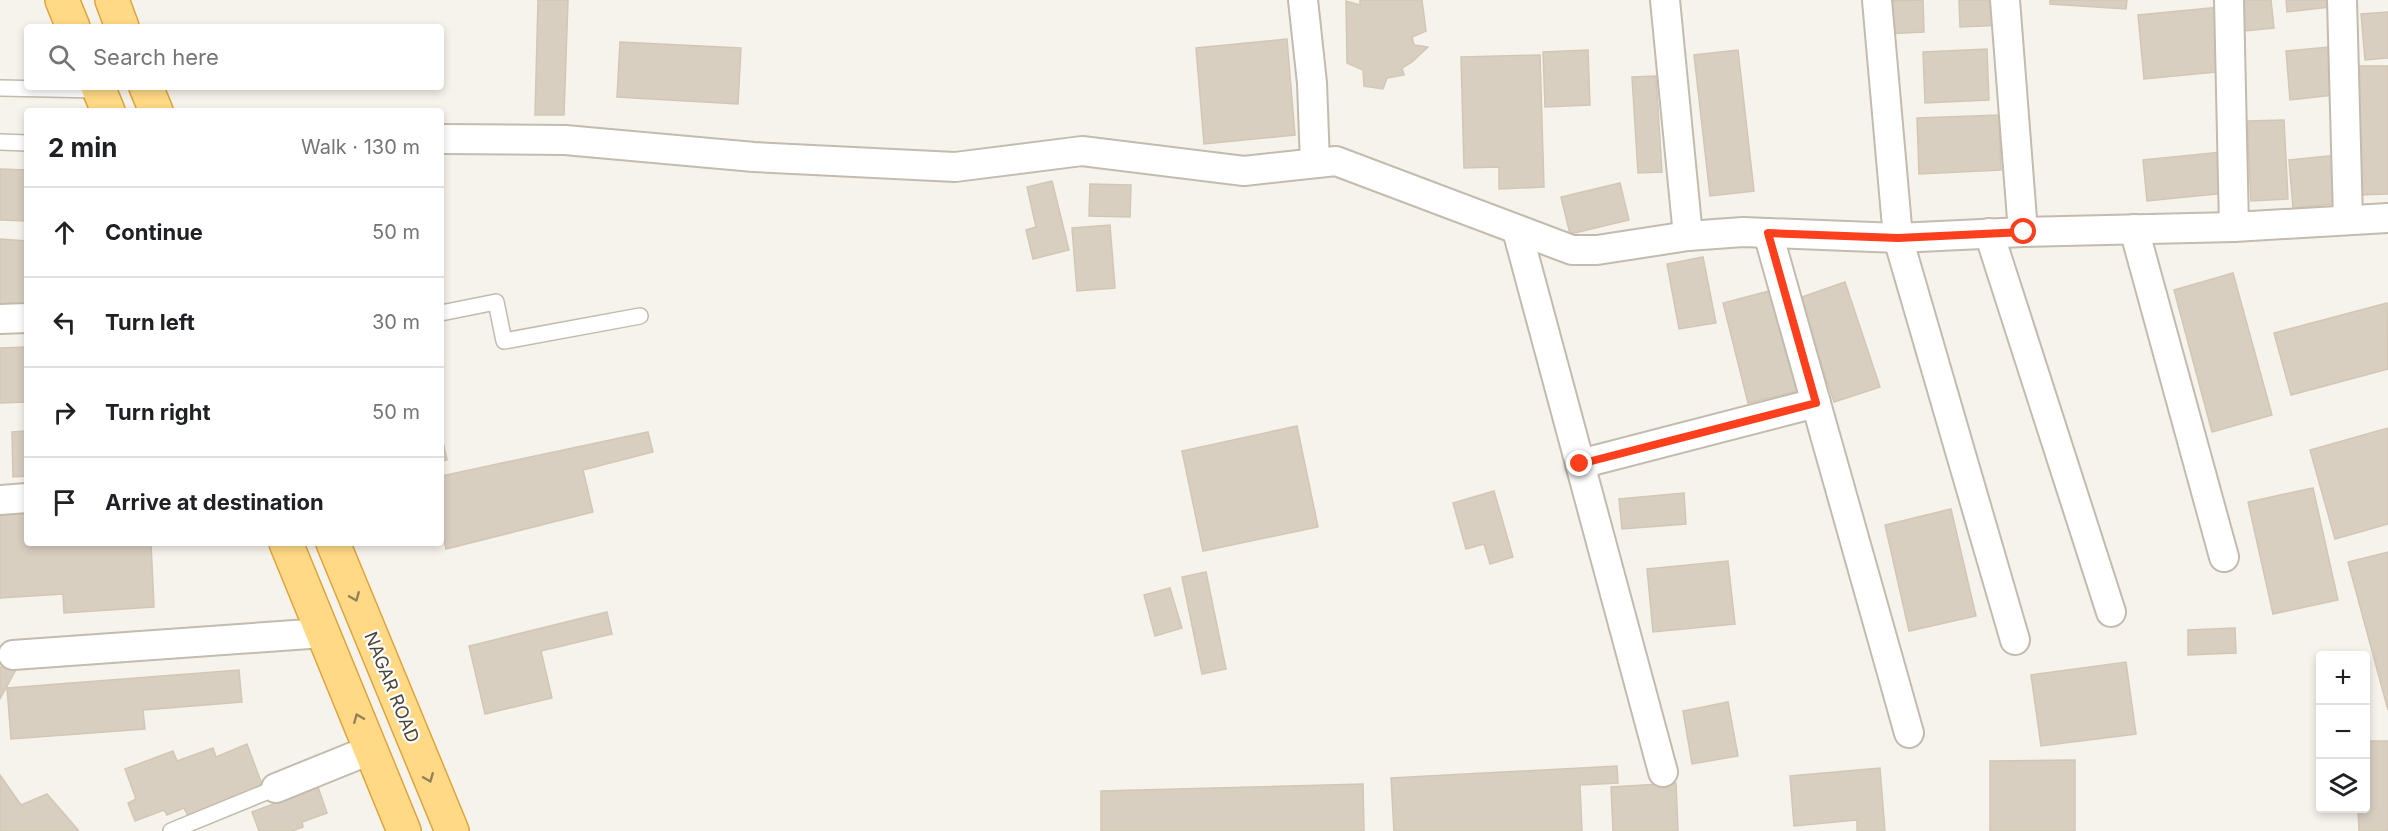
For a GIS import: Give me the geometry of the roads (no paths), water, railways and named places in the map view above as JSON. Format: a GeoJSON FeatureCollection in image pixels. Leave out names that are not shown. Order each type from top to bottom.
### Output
{"type":"FeatureCollection","features":[{"type":"Feature","properties":{"kind":"highway"},"geometry":{"type":"LineString","coordinates":[[62,0],[72,24]]}},
{"type":"Feature","properties":{"kind":"highway"},"geometry":{"type":"LineString","coordinates":[[111,0],[121,24]]}},
{"type":"Feature","properties":{"kind":"highway"},"geometry":{"type":"LineString","coordinates":[[147,90],[155,108]]}},
{"type":"Feature","properties":{"kind":"highway"},"geometry":{"type":"LineString","coordinates":[[287,546],[404,831]]}},
{"type":"Feature","properties":{"kind":"highway","name":"NAGAR ROAD"},"geometry":{"type":"LineString","coordinates":[[334,546],[452,831]]}},
{"type":"Feature","properties":{"kind":"street"},"geometry":{"type":"LineString","coordinates":[[1303,0],[1312,83],[1315,164]]}},
{"type":"Feature","properties":{"kind":"street"},"geometry":{"type":"LineString","coordinates":[[1665,0],[1689,236]]}},
{"type":"Feature","properties":{"kind":"street"},"geometry":{"type":"LineString","coordinates":[[1877,0],[1898,238],[2015,640]]}},
{"type":"Feature","properties":{"kind":"street"},"geometry":{"type":"LineString","coordinates":[[2005,0],[2024,232]]}},
{"type":"Feature","properties":{"kind":"street"},"geometry":{"type":"LineString","coordinates":[[2229,0],[2234,227]]}},
{"type":"Feature","properties":{"kind":"street"},"geometry":{"type":"LineString","coordinates":[[2342,0],[2348,219]]}},
{"type":"Feature","properties":{"kind":"street"},"geometry":{"type":"LineString","coordinates":[[444,139],[565,140],[754,157],[955,166],[1082,150],[1244,171],[1336,161],[1572,250],[1597,250],[1689,236],[1743,232],[1898,238],[1989,233],[2234,227],[2388,218]]}},
{"type":"Feature","properties":{"kind":"street"},"geometry":{"type":"LineString","coordinates":[[2134,229],[2224,557]]}},
{"type":"Feature","properties":{"kind":"street"},"geometry":{"type":"LineString","coordinates":[[1517,230],[1663,772]]}},
{"type":"Feature","properties":{"kind":"street"},"geometry":{"type":"LineString","coordinates":[[1768,233],[1909,733]]}},
{"type":"Feature","properties":{"kind":"street"},"geometry":{"type":"LineString","coordinates":[[1989,233],[2111,612]]}},
{"type":"Feature","properties":{"kind":"street"},"geometry":{"type":"LineString","coordinates":[[0,319],[24,318]]}},
{"type":"Feature","properties":{"kind":"street"},"geometry":{"type":"LineString","coordinates":[[1580,464],[1816,403]]}},
{"type":"Feature","properties":{"kind":"street"},"geometry":{"type":"LineString","coordinates":[[0,500],[24,498]]}},
{"type":"Feature","properties":{"kind":"street"},"geometry":{"type":"LineString","coordinates":[[13,655],[322,633]]}},
{"type":"Feature","properties":{"kind":"street"},"geometry":{"type":"LineString","coordinates":[[276,788],[370,750]]}},
{"type":"Feature","properties":{"kind":"lane"},"geometry":{"type":"LineString","coordinates":[[0,87],[24,89]]}},
{"type":"Feature","properties":{"kind":"lane"},"geometry":{"type":"LineString","coordinates":[[34,90],[101,96]]}},
{"type":"Feature","properties":{"kind":"lane"},"geometry":{"type":"LineString","coordinates":[[0,142],[24,143]]}},
{"type":"Feature","properties":{"kind":"lane"},"geometry":{"type":"LineString","coordinates":[[444,313],[496,302],[504,341],[640,316]]}},
{"type":"Feature","properties":{"kind":"lane"},"geometry":{"type":"LineString","coordinates":[[171,831],[276,788]]}}]}
